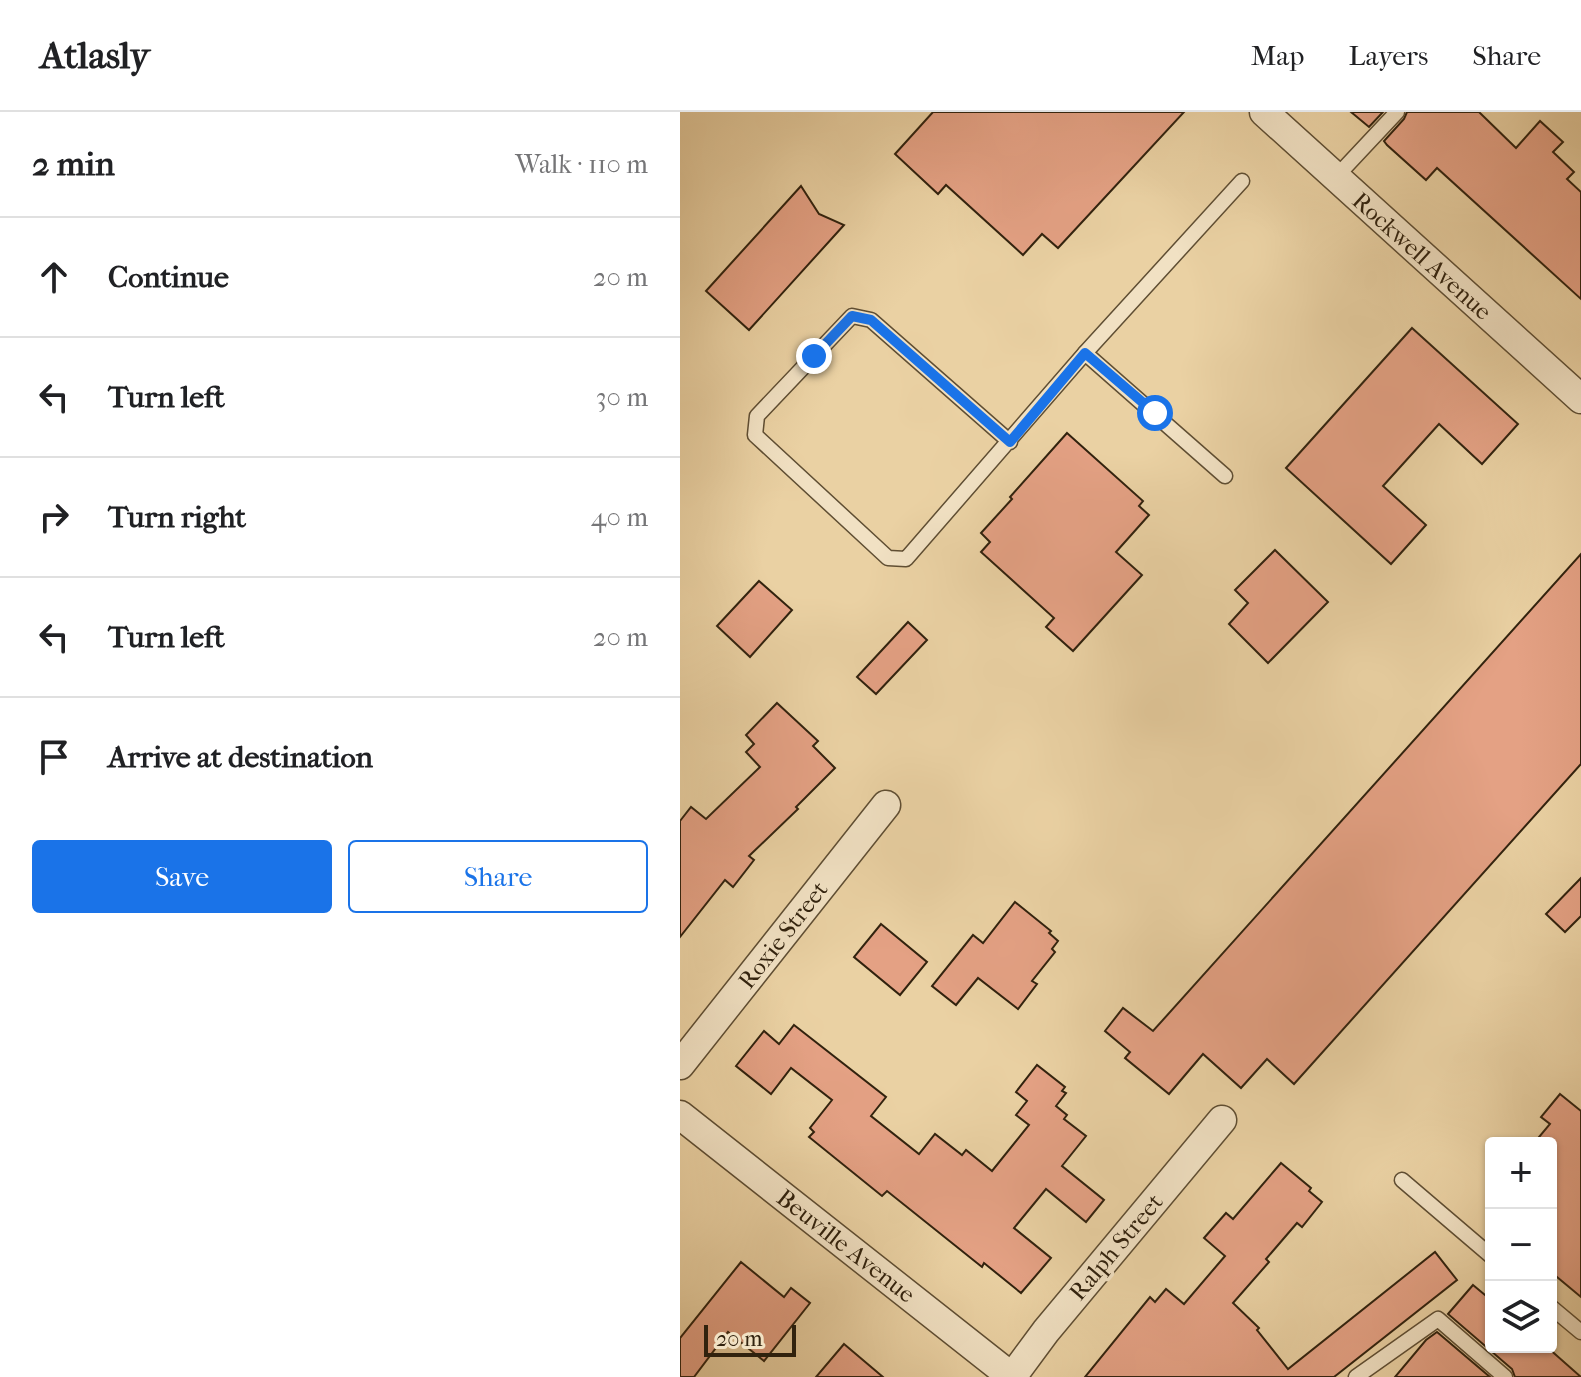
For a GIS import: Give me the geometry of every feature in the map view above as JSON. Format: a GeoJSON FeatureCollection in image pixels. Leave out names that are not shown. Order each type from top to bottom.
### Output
{"type":"FeatureCollection","features":[{"type":"Feature","properties":{"kind":"street","name":"Rockwell Avenue"},"geometry":{"type":"LineString","coordinates":[[1264,112],[1581,399]]}},
{"type":"Feature","properties":{"kind":"street","name":"Roxie Street"},"geometry":{"type":"LineString","coordinates":[[680,1065],[886,805]]}},
{"type":"Feature","properties":{"kind":"street","name":"Beuville Avenue"},"geometry":{"type":"LineString","coordinates":[[680,1115],[1012,1377]]}},
{"type":"Feature","properties":{"kind":"street","name":"Ralph Street"},"geometry":{"type":"LineString","coordinates":[[1012,1377],[1046,1331],[1222,1120]]}},
{"type":"Feature","properties":{"kind":"lane"},"geometry":{"type":"LineString","coordinates":[[1336,177],[1397,112]]}},
{"type":"Feature","properties":{"kind":"lane"},"geometry":{"type":"LineString","coordinates":[[1010,442],[871,320],[852,316],[757,416],[755,435],[888,558],[906,559],[1010,442],[1085,353],[1242,181]]}},
{"type":"Feature","properties":{"kind":"lane"},"geometry":{"type":"LineString","coordinates":[[1085,353],[1225,476]]}},
{"type":"Feature","properties":{"kind":"lane"},"geometry":{"type":"LineString","coordinates":[[1402,1180],[1485,1251]]}},
{"type":"Feature","properties":{"kind":"lane"},"geometry":{"type":"LineString","coordinates":[[1557,1312],[1581,1332]]}},
{"type":"Feature","properties":{"kind":"lane"},"geometry":{"type":"LineString","coordinates":[[1356,1377],[1438,1319],[1505,1377]]}},
{"type":"Feature","properties":{"kind":"building"},"geometry":{"type":"Polygon","coordinates":[[[933,112],[1184,112],[1058,248],[1042,234],[1023,255],[946,185],[938,194],[895,154],[933,112]]]}},
{"type":"Feature","properties":{"kind":"building"},"geometry":{"type":"Polygon","coordinates":[[[1351,112],[1383,112],[1369,127],[1351,112]]]}},
{"type":"Feature","properties":{"kind":"building"},"geometry":{"type":"Polygon","coordinates":[[[1407,112],[1479,112],[1516,148],[1540,121],[1563,142],[1553,152],[1574,172],[1567,179],[1581,192],[1581,299],[1437,168],[1426,180],[1387,145],[1384,141],[1407,112]]]}},
{"type":"Feature","properties":{"kind":"building"},"geometry":{"type":"Polygon","coordinates":[[[801,186],[819,214],[844,225],[749,330],[706,291],[801,186]]]}},
{"type":"Feature","properties":{"kind":"building"},"geometry":{"type":"Polygon","coordinates":[[[1412,328],[1518,424],[1482,464],[1439,424],[1383,486],[1426,525],[1391,564],[1286,468],[1412,328]]]}},
{"type":"Feature","properties":{"kind":"building"},"geometry":{"type":"Polygon","coordinates":[[[1067,433],[1143,501],[1139,506],[1149,515],[1116,552],[1142,575],[1073,651],[1046,627],[1054,618],[981,552],[990,542],[981,533],[1067,433]]]}},
{"type":"Feature","properties":{"kind":"building"},"geometry":{"type":"Polygon","coordinates":[[[1275,550],[1328,602],[1268,663],[1229,624],[1248,603],[1235,590],[1275,550]]]}},
{"type":"Feature","properties":{"kind":"building"},"geometry":{"type":"Polygon","coordinates":[[[1581,554],[1581,764],[1294,1084],[1267,1059],[1241,1088],[1203,1054],[1169,1094],[1125,1058],[1130,1052],[1105,1031],[1123,1008],[1153,1031],[1581,554]]]}},
{"type":"Feature","properties":{"kind":"building"},"geometry":{"type":"Polygon","coordinates":[[[759,581],[792,610],[750,657],[717,626],[759,581]]]}},
{"type":"Feature","properties":{"kind":"building"},"geometry":{"type":"Polygon","coordinates":[[[908,622],[927,640],[876,694],[857,677],[908,622]]]}},
{"type":"Feature","properties":{"kind":"building"},"geometry":{"type":"Polygon","coordinates":[[[777,703],[818,741],[813,746],[835,768],[749,856],[754,860],[733,887],[725,880],[680,937],[680,821],[691,807],[706,819],[760,767],[746,752],[754,744],[746,735],[777,703]]]}},
{"type":"Feature","properties":{"kind":"building"},"geometry":{"type":"Polygon","coordinates":[[[1581,878],[1581,916],[1565,932],[1546,914],[1581,878]]]}},
{"type":"Feature","properties":{"kind":"building"},"geometry":{"type":"Polygon","coordinates":[[[1015,902],[1051,931],[1049,933],[1058,941],[1052,949],[1055,952],[1032,981],[1037,984],[1018,1009],[978,978],[956,1005],[932,986],[973,935],[983,943],[1015,902]]]}},
{"type":"Feature","properties":{"kind":"building"},"geometry":{"type":"Polygon","coordinates":[[[881,924],[927,962],[900,995],[854,957],[881,924]]]}},
{"type":"Feature","properties":{"kind":"building"},"geometry":{"type":"Polygon","coordinates":[[[794,1025],[886,1097],[871,1116],[919,1154],[935,1134],[962,1155],[966,1150],[992,1171],[1029,1125],[1016,1115],[1027,1101],[1016,1092],[1037,1065],[1065,1087],[1062,1091],[1066,1093],[1056,1106],[1067,1115],[1064,1119],[1086,1136],[1062,1166],[1104,1200],[1086,1222],[1046,1189],[1014,1228],[1051,1258],[1021,1293],[984,1263],[982,1267],[887,1191],[882,1196],[809,1137],[814,1132],[810,1128],[832,1100],[791,1068],[771,1094],[736,1066],[764,1031],[779,1044],[794,1025]]]}},
{"type":"Feature","properties":{"kind":"building"},"geometry":{"type":"Polygon","coordinates":[[[1560,1094],[1581,1111],[1581,1297],[1557,1277],[1557,1137],[1539,1137],[1550,1124],[1541,1117],[1560,1094]]]}},
{"type":"Feature","properties":{"kind":"building"},"geometry":{"type":"Polygon","coordinates":[[[1281,1163],[1311,1188],[1309,1191],[1322,1202],[1302,1227],[1297,1223],[1266,1259],[1269,1262],[1233,1303],[1259,1328],[1257,1330],[1288,1369],[1435,1252],[1457,1280],[1334,1377],[1085,1377],[1150,1297],[1155,1302],[1166,1289],[1184,1304],[1225,1256],[1204,1238],[1226,1213],[1233,1219],[1281,1163]]]}},
{"type":"Feature","properties":{"kind":"building"},"geometry":{"type":"Polygon","coordinates":[[[741,1262],[784,1297],[791,1288],[810,1303],[764,1361],[728,1332],[694,1377],[680,1377],[680,1338],[741,1262]]]}},
{"type":"Feature","properties":{"kind":"building"},"geometry":{"type":"Polygon","coordinates":[[[1473,1285],[1485,1295],[1485,1346],[1448,1314],[1473,1285]]]}},
{"type":"Feature","properties":{"kind":"building"},"geometry":{"type":"Polygon","coordinates":[[[1437,1332],[1490,1377],[1395,1377],[1426,1340],[1437,1332]]]}},
{"type":"Feature","properties":{"kind":"building"},"geometry":{"type":"Polygon","coordinates":[[[844,1344],[883,1377],[816,1377],[844,1344]]]}},
{"type":"Feature","properties":{"kind":"building"},"geometry":{"type":"Polygon","coordinates":[[[1493,1353],[1554,1353],[1581,1377],[1515,1377],[1512,1369],[1493,1353]]]}},
{"type":"Feature","properties":{"kind":"route"},"geometry":{"type":"LineString","coordinates":[[814,356],[852,316],[871,320],[1010,442],[1085,353],[1155,413]]}}]}
